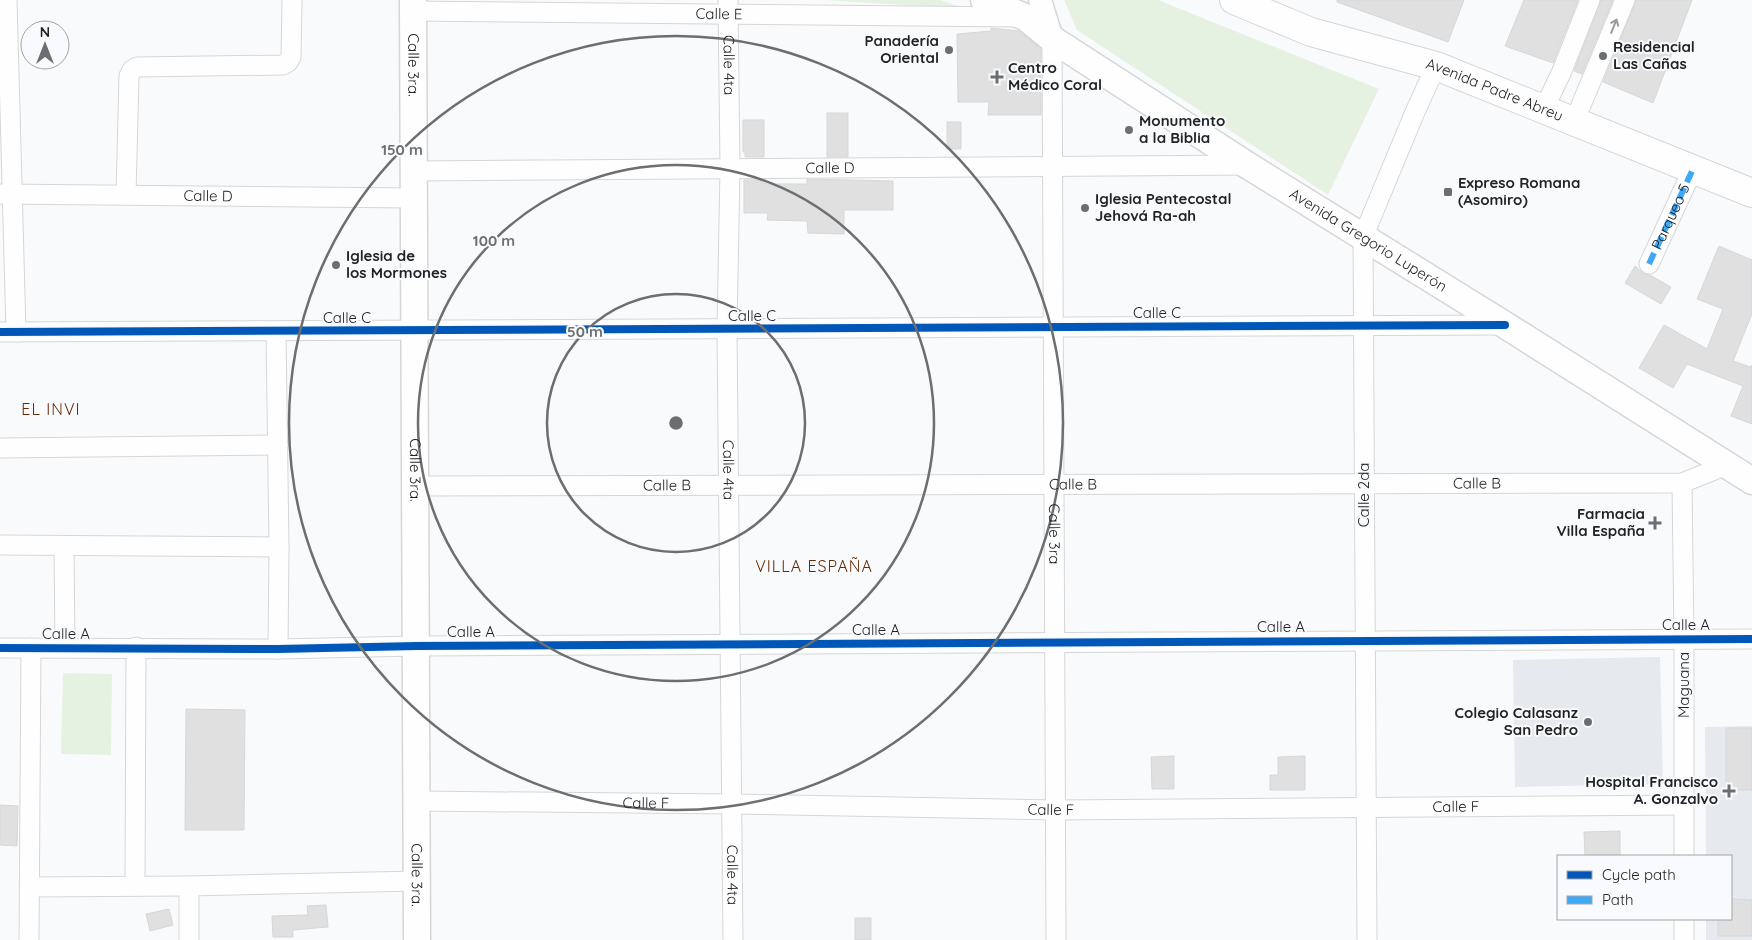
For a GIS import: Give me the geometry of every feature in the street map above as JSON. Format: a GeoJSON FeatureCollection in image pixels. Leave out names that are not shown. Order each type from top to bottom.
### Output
{"type":"FeatureCollection","features":[{"type":"Feature","properties":{"kind":"main road","name":"Avenida Gregorio Luperón"},"geometry":{"type":"LineString","coordinates":[[984,0],[1033,9],[1052,39],[1247,165],[1752,481]]}},
{"type":"Feature","properties":{"kind":"main road","name":"Avenida Padre Abreu"},"geometry":{"type":"LineString","coordinates":[[1234,0],[1310,32],[1436,66],[1752,194]]}},
{"type":"Feature","properties":{"kind":"main road","name":"Calle 3ra."},"geometry":{"type":"LineString","coordinates":[[413,5],[417,940]]}},
{"type":"Feature","properties":{"kind":"street"},"geometry":{"type":"LineString","coordinates":[[7,0],[4,71],[8,332]]}},
{"type":"Feature","properties":{"kind":"street"},"geometry":{"type":"LineString","coordinates":[[126,195],[129,76],[132,70],[137,67],[283,65],[291,57],[292,0]]}},
{"type":"Feature","properties":{"kind":"street"},"geometry":{"type":"LineString","coordinates":[[1544,109],[1562,71],[1590,0]]}},
{"type":"Feature","properties":{"kind":"street"},"geometry":{"type":"LineString","coordinates":[[1574,122],[1625,0]]}},
{"type":"Feature","properties":{"kind":"street","name":"Calle E"},"geometry":{"type":"LineString","coordinates":[[413,5],[1033,9]]}},
{"type":"Feature","properties":{"kind":"street","name":"Calle 4ta"},"geometry":{"type":"LineString","coordinates":[[729,7],[730,168],[727,330],[733,940]]}},
{"type":"Feature","properties":{"kind":"street","name":"Calle 3ra"},"geometry":{"type":"LineString","coordinates":[[1052,39],[1056,940]]}},
{"type":"Feature","properties":{"kind":"street","name":"Calle 2da"},"geometry":{"type":"LineString","coordinates":[[1368,940],[1363,238],[1436,66]]}},
{"type":"Feature","properties":{"kind":"street","name":"Calle D"},"geometry":{"type":"LineString","coordinates":[[414,171],[1247,165]]}},
{"type":"Feature","properties":{"kind":"street","name":"Parqueo 5"},"geometry":{"type":"LineString","coordinates":[[1650,264],[1693,169]]}},
{"type":"Feature","properties":{"kind":"street","name":"Calle D"},"geometry":{"type":"LineString","coordinates":[[6,194],[414,198]]}},
{"type":"Feature","properties":{"kind":"street","name":"Calle C"},"geometry":{"type":"LineString","coordinates":[[8,332],[414,332],[1505,325]]}},
{"type":"Feature","properties":{"kind":"street"},"geometry":{"type":"LineString","coordinates":[[276,332],[280,547],[278,649]]}},
{"type":"Feature","properties":{"kind":"street"},"geometry":{"type":"LineString","coordinates":[[0,448],[278,445]]}},
{"type":"Feature","properties":{"kind":"street","name":"Calle B"},"geometry":{"type":"LineString","coordinates":[[415,486],[1682,483],[1726,465]]}},
{"type":"Feature","properties":{"kind":"street","name":"Maguana"},"geometry":{"type":"LineString","coordinates":[[1682,483],[1684,855]]}},
{"type":"Feature","properties":{"kind":"street"},"geometry":{"type":"LineString","coordinates":[[0,545],[280,547]]}},
{"type":"Feature","properties":{"kind":"street"},"geometry":{"type":"LineString","coordinates":[[64,546],[65,647]]}},
{"type":"Feature","properties":{"kind":"street","name":"Calle A"},"geometry":{"type":"LineString","coordinates":[[0,648],[278,649],[416,646],[1752,639]]}},
{"type":"Feature","properties":{"kind":"street"},"geometry":{"type":"LineString","coordinates":[[135,886],[136,647]]}},
{"type":"Feature","properties":{"kind":"street"},"geometry":{"type":"LineString","coordinates":[[29,940],[31,648]]}},
{"type":"Feature","properties":{"kind":"street","name":"Calle F"},"geometry":{"type":"LineString","coordinates":[[417,801],[1055,810],[1684,804]]}},
{"type":"Feature","properties":{"kind":"street"},"geometry":{"type":"LineString","coordinates":[[30,887],[417,881]]}},
{"type":"Feature","properties":{"kind":"street"},"geometry":{"type":"LineString","coordinates":[[189,886],[189,940]]}},
{"type":"Feature","properties":{"kind":"street"},"geometry":{"type":"LineString","coordinates":[[1684,920],[1684,940]]}},
{"type":"Feature","properties":{"kind":"shaded area","name":"Colegio Calasanz San Pedro"},"geometry":{"type":"Polygon","coordinates":[[[1660,657],[1663,784],[1515,787],[1513,660],[1660,657]]]}},
{"type":"Feature","properties":{"kind":"shaded area","name":"Hospital Francisco A. Gonzalvo"},"geometry":{"type":"Polygon","coordinates":[[[1752,726],[1752,940],[1706,940],[1706,920],[1732,920],[1732,855],[1706,855],[1705,727],[1752,726]]]}},
{"type":"Feature","properties":{"kind":"green space"},"geometry":{"type":"Polygon","coordinates":[[[824,0],[940,0],[966,9],[824,0]]]}},
{"type":"Feature","properties":{"kind":"green space"},"geometry":{"type":"Polygon","coordinates":[[[1064,0],[1158,0],[1379,89],[1328,195],[1077,30],[1064,0]]]}},
{"type":"Feature","properties":{"kind":"green space"},"geometry":{"type":"Polygon","coordinates":[[[63,673],[112,674],[111,755],[61,754],[63,673]]]}},
{"type":"Feature","properties":{"kind":"building"},"geometry":{"type":"Polygon","coordinates":[[[1337,0],[1464,0],[1448,42],[1337,2],[1337,0]]]}},
{"type":"Feature","properties":{"kind":"building"},"geometry":{"type":"Polygon","coordinates":[[[1524,0],[1578,0],[1553,63],[1505,46],[1524,0]]]}},
{"type":"Feature","properties":{"kind":"building"},"geometry":{"type":"Polygon","coordinates":[[[1601,0],[1613,0],[1582,74],[1574,71],[1601,0]]]}},
{"type":"Feature","properties":{"kind":"building"},"geometry":{"type":"Polygon","coordinates":[[[1636,0],[1692,0],[1653,103],[1603,82],[1636,0]]]}},
{"type":"Feature","properties":{"kind":"building"},"geometry":{"type":"Polygon","coordinates":[[[991,28],[1019,31],[1041,49],[1041,115],[988,115],[989,102],[958,102],[957,34],[991,31],[991,28]]]}},
{"type":"Feature","properties":{"kind":"building"},"geometry":{"type":"Polygon","coordinates":[[[827,113],[848,113],[848,157],[827,157],[827,113]]]}},
{"type":"Feature","properties":{"kind":"building"},"geometry":{"type":"Polygon","coordinates":[[[743,120],[764,120],[764,157],[745,157],[745,152],[743,152],[743,120]]]}},
{"type":"Feature","properties":{"kind":"building"},"geometry":{"type":"Polygon","coordinates":[[[947,122],[961,122],[961,149],[947,149],[947,122]]]}},
{"type":"Feature","properties":{"kind":"building"},"geometry":{"type":"Polygon","coordinates":[[[807,179],[893,181],[893,210],[844,210],[844,234],[808,233],[807,221],[767,220],[768,213],[744,213],[744,180],[766,180],[766,184],[807,184],[807,179]]]}},
{"type":"Feature","properties":{"kind":"building"},"geometry":{"type":"Polygon","coordinates":[[[1719,246],[1752,260],[1752,314],[1733,361],[1750,367],[1752,365],[1752,424],[1731,416],[1743,386],[1687,364],[1673,388],[1639,368],[1664,325],[1707,349],[1723,309],[1697,299],[1719,246]]]}},
{"type":"Feature","properties":{"kind":"building"},"geometry":{"type":"Polygon","coordinates":[[[1635,266],[1644,274],[1650,275],[1671,287],[1661,304],[1625,283],[1635,266]]]}},
{"type":"Feature","properties":{"kind":"building"},"geometry":{"type":"Polygon","coordinates":[[[186,709],[245,710],[244,830],[185,830],[186,709]]]}},
{"type":"Feature","properties":{"kind":"building"},"geometry":{"type":"Polygon","coordinates":[[[1726,728],[1752,728],[1752,790],[1726,790],[1726,728]]]}},
{"type":"Feature","properties":{"kind":"building"},"geometry":{"type":"Polygon","coordinates":[[[1174,756],[1174,789],[1152,789],[1151,757],[1174,756]]]}},
{"type":"Feature","properties":{"kind":"building"},"geometry":{"type":"Polygon","coordinates":[[[1305,756],[1305,790],[1270,790],[1270,775],[1278,775],[1278,757],[1305,756]]]}},
{"type":"Feature","properties":{"kind":"building"},"geometry":{"type":"Polygon","coordinates":[[[0,805],[18,806],[17,846],[0,845],[0,805]]]}},
{"type":"Feature","properties":{"kind":"building"},"geometry":{"type":"Polygon","coordinates":[[[1620,831],[1620,855],[1585,855],[1584,832],[1620,831]]]}},
{"type":"Feature","properties":{"kind":"building"},"geometry":{"type":"Polygon","coordinates":[[[1732,899],[1752,900],[1752,936],[1718,936],[1718,920],[1732,920],[1732,899]]]}},
{"type":"Feature","properties":{"kind":"building"},"geometry":{"type":"Polygon","coordinates":[[[326,905],[328,927],[293,930],[293,937],[273,937],[272,916],[308,915],[307,906],[326,905]]]}},
{"type":"Feature","properties":{"kind":"building"},"geometry":{"type":"Polygon","coordinates":[[[169,909],[173,925],[150,931],[146,914],[169,909]]]}},
{"type":"Feature","properties":{"kind":"building"},"geometry":{"type":"Polygon","coordinates":[[[855,918],[871,918],[871,940],[855,940],[855,918]]]}},
{"type":"Feature","properties":{"kind":"marked path"},"geometry":{"type":"LineString","coordinates":[[1649,264],[1693,169]]}},
{"type":"Feature","properties":{"kind":"cycle path"},"geometry":{"type":"LineString","coordinates":[[0,332],[1505,325]]}},
{"type":"Feature","properties":{"kind":"cycle path"},"geometry":{"type":"LineString","coordinates":[[0,648],[278,649],[416,646],[1752,639]]}},
{"type":"Feature","properties":{"kind":"place","name":"Panadería Oriental"},"geometry":{"type":"Point","coordinates":[949,50]}},
{"type":"Feature","properties":{"kind":"place","name":"Residencial Las Cañas"},"geometry":{"type":"Point","coordinates":[1603,56]}},
{"type":"Feature","properties":{"kind":"place","name":"Centro Médico Coral"},"geometry":{"type":"Point","coordinates":[997,77]}},
{"type":"Feature","properties":{"kind":"place","name":"Monumento a la Biblia"},"geometry":{"type":"Point","coordinates":[1129,130]}},
{"type":"Feature","properties":{"kind":"place","name":"Expreso Romana (Asomiro)"},"geometry":{"type":"Point","coordinates":[1448,192]}},
{"type":"Feature","properties":{"kind":"place","name":"Iglesia Pentecostal Jehová Ra-ah"},"geometry":{"type":"Point","coordinates":[1085,208]}},
{"type":"Feature","properties":{"kind":"place","name":"Iglesia de los Mormones"},"geometry":{"type":"Point","coordinates":[336,265]}},
{"type":"Feature","properties":{"kind":"place","name":"Farmacia Villa España"},"geometry":{"type":"Point","coordinates":[1655,523]}},
{"type":"Feature","properties":{"kind":"place","name":"Colegio Calasanz San Pedro"},"geometry":{"type":"Point","coordinates":[1588,722]}},
{"type":"Feature","properties":{"kind":"place","name":"Hospital Francisco A. Gonzalvo"},"geometry":{"type":"Point","coordinates":[1729,791]}},
{"type":"Feature","properties":{"kind":"district","name":"EL INVI"},"geometry":{"type":"Point","coordinates":[51,409]}},
{"type":"Feature","properties":{"kind":"district","name":"VILLA ESPAÑA"},"geometry":{"type":"Point","coordinates":[814,566]}}]}
